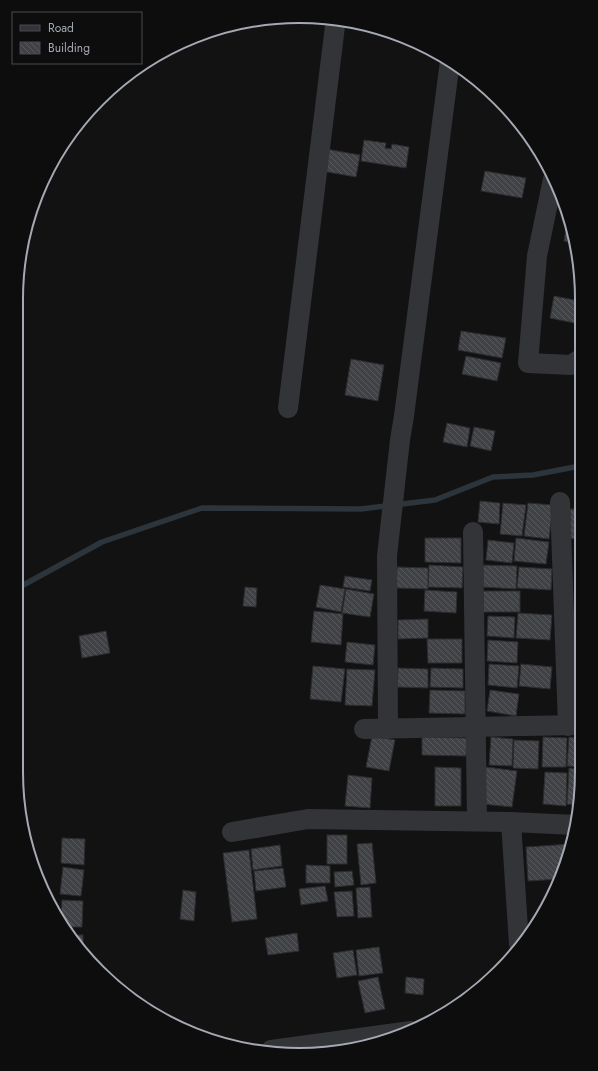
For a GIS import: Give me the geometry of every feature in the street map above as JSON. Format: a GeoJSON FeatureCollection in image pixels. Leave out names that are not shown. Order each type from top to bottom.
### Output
{"type":"FeatureCollection","features":[{"type":"Feature","properties":{"kind":"street"},"geometry":{"type":"LineString","coordinates":[[288,408],[335,25]]}},
{"type":"Feature","properties":{"kind":"street"},"geometry":{"type":"LineString","coordinates":[[388,729],[387,556],[400,440],[449,68]]}},
{"type":"Feature","properties":{"kind":"street"},"geometry":{"type":"LineString","coordinates":[[551,187],[537,256],[528,363],[571,365],[575,362]]}},
{"type":"Feature","properties":{"kind":"street"},"geometry":{"type":"LineString","coordinates":[[364,729],[575,725],[560,502]]}},
{"type":"Feature","properties":{"kind":"street"},"geometry":{"type":"LineString","coordinates":[[473,532],[477,821]]}},
{"type":"Feature","properties":{"kind":"street"},"geometry":{"type":"LineString","coordinates":[[232,832],[308,819],[477,821],[570,825]]}},
{"type":"Feature","properties":{"kind":"street"},"geometry":{"type":"LineString","coordinates":[[511,822],[519,939]]}},
{"type":"Feature","properties":{"kind":"street"},"geometry":{"type":"LineString","coordinates":[[290,1047],[382,1035]]}},
{"type":"Feature","properties":{"kind":"building"},"geometry":{"type":"Polygon","coordinates":[[[364,140],[386,143],[385,148],[391,149],[392,144],[409,147],[406,168],[361,161],[364,140]]]}},
{"type":"Feature","properties":{"kind":"building"},"geometry":{"type":"Polygon","coordinates":[[[326,149],[360,155],[356,177],[322,171],[326,149]]]}},
{"type":"Feature","properties":{"kind":"building"},"geometry":{"type":"Polygon","coordinates":[[[485,171],[526,178],[522,198],[481,191],[485,171]]]}},
{"type":"Feature","properties":{"kind":"building"},"geometry":{"type":"Polygon","coordinates":[[[566,228],[569,242],[564,241],[566,228]]]}},
{"type":"Feature","properties":{"kind":"building"},"geometry":{"type":"Polygon","coordinates":[[[554,296],[575,300],[575,323],[550,318],[554,296]]]}},
{"type":"Feature","properties":{"kind":"building"},"geometry":{"type":"Polygon","coordinates":[[[461,331],[506,338],[502,358],[458,350],[461,331]]]}},
{"type":"Feature","properties":{"kind":"building"},"geometry":{"type":"Polygon","coordinates":[[[466,356],[501,363],[497,381],[462,374],[466,356]]]}},
{"type":"Feature","properties":{"kind":"building"},"geometry":{"type":"Polygon","coordinates":[[[351,359],[384,365],[378,401],[345,395],[351,359]]]}},
{"type":"Feature","properties":{"kind":"building"},"geometry":{"type":"Polygon","coordinates":[[[447,423],[470,428],[467,447],[443,442],[447,423]]]}},
{"type":"Feature","properties":{"kind":"building"},"geometry":{"type":"Polygon","coordinates":[[[474,427],[495,431],[491,451],[470,446],[474,427]]]}},
{"type":"Feature","properties":{"kind":"building"},"geometry":{"type":"Polygon","coordinates":[[[480,501],[500,503],[499,524],[478,522],[480,501]]]}},
{"type":"Feature","properties":{"kind":"building"},"geometry":{"type":"Polygon","coordinates":[[[503,503],[526,505],[522,536],[500,534],[503,503]]]}},
{"type":"Feature","properties":{"kind":"building"},"geometry":{"type":"Polygon","coordinates":[[[528,503],[553,505],[549,539],[524,536],[528,503]]]}},
{"type":"Feature","properties":{"kind":"building"},"geometry":{"type":"Polygon","coordinates":[[[570,509],[575,509],[575,539],[570,539],[570,509]]]}},
{"type":"Feature","properties":{"kind":"building"},"geometry":{"type":"Polygon","coordinates":[[[425,538],[461,538],[461,563],[425,562],[425,538]]]}},
{"type":"Feature","properties":{"kind":"building"},"geometry":{"type":"Polygon","coordinates":[[[516,538],[549,542],[546,564],[514,561],[516,538]]]}},
{"type":"Feature","properties":{"kind":"building"},"geometry":{"type":"Polygon","coordinates":[[[488,540],[514,543],[512,563],[486,560],[488,540]]]}},
{"type":"Feature","properties":{"kind":"building"},"geometry":{"type":"Polygon","coordinates":[[[429,565],[463,567],[462,588],[428,587],[429,565]]]}},
{"type":"Feature","properties":{"kind":"building"},"geometry":{"type":"Polygon","coordinates":[[[483,565],[517,566],[516,589],[483,587],[483,565]]]}},
{"type":"Feature","properties":{"kind":"building"},"geometry":{"type":"Polygon","coordinates":[[[397,567],[428,568],[428,589],[396,588],[397,567]]]}},
{"type":"Feature","properties":{"kind":"building"},"geometry":{"type":"Polygon","coordinates":[[[519,567],[552,569],[551,590],[517,588],[519,567]]]}},
{"type":"Feature","properties":{"kind":"building"},"geometry":{"type":"Polygon","coordinates":[[[345,576],[372,580],[370,591],[343,587],[345,576]]]}},
{"type":"Feature","properties":{"kind":"building"},"geometry":{"type":"Polygon","coordinates":[[[320,585],[345,589],[341,612],[316,607],[320,585]]]}},
{"type":"Feature","properties":{"kind":"building"},"geometry":{"type":"Polygon","coordinates":[[[245,587],[257,588],[256,607],[243,606],[245,587]]]}},
{"type":"Feature","properties":{"kind":"building"},"geometry":{"type":"Polygon","coordinates":[[[346,589],[374,594],[370,617],[342,613],[346,589]]]}},
{"type":"Feature","properties":{"kind":"building"},"geometry":{"type":"Polygon","coordinates":[[[425,590],[457,592],[456,613],[424,611],[425,590]]]}},
{"type":"Feature","properties":{"kind":"building"},"geometry":{"type":"Polygon","coordinates":[[[483,591],[520,591],[520,612],[483,612],[483,591]]]}},
{"type":"Feature","properties":{"kind":"building"},"geometry":{"type":"Polygon","coordinates":[[[314,611],[343,614],[341,645],[311,642],[314,611]]]}},
{"type":"Feature","properties":{"kind":"building"},"geometry":{"type":"Polygon","coordinates":[[[518,613],[552,615],[550,640],[516,638],[518,613]]]}},
{"type":"Feature","properties":{"kind":"building"},"geometry":{"type":"Polygon","coordinates":[[[488,616],[515,617],[514,638],[487,636],[488,616]]]}},
{"type":"Feature","properties":{"kind":"building"},"geometry":{"type":"Polygon","coordinates":[[[428,619],[428,638],[398,639],[398,620],[428,619]]]}},
{"type":"Feature","properties":{"kind":"building"},"geometry":{"type":"Polygon","coordinates":[[[106,631],[110,653],[82,658],[79,636],[106,631]]]}},
{"type":"Feature","properties":{"kind":"building"},"geometry":{"type":"Polygon","coordinates":[[[427,639],[462,639],[462,663],[428,663],[427,639]]]}},
{"type":"Feature","properties":{"kind":"building"},"geometry":{"type":"Polygon","coordinates":[[[488,640],[518,642],[517,663],[487,661],[488,640]]]}},
{"type":"Feature","properties":{"kind":"building"},"geometry":{"type":"Polygon","coordinates":[[[347,642],[375,645],[373,665],[345,662],[347,642]]]}},
{"type":"Feature","properties":{"kind":"building"},"geometry":{"type":"Polygon","coordinates":[[[489,664],[519,666],[517,688],[488,685],[489,664]]]}},
{"type":"Feature","properties":{"kind":"building"},"geometry":{"type":"Polygon","coordinates":[[[521,664],[552,667],[550,689],[519,686],[521,664]]]}},
{"type":"Feature","properties":{"kind":"building"},"geometry":{"type":"Polygon","coordinates":[[[313,666],[345,669],[341,702],[310,699],[313,666]]]}},
{"type":"Feature","properties":{"kind":"building"},"geometry":{"type":"Polygon","coordinates":[[[398,668],[428,669],[428,688],[397,687],[398,668]]]}},
{"type":"Feature","properties":{"kind":"building"},"geometry":{"type":"Polygon","coordinates":[[[431,668],[463,669],[463,688],[430,687],[431,668]]]}},
{"type":"Feature","properties":{"kind":"building"},"geometry":{"type":"Polygon","coordinates":[[[347,669],[375,670],[372,706],[345,705],[347,669]]]}},
{"type":"Feature","properties":{"kind":"building"},"geometry":{"type":"Polygon","coordinates":[[[430,690],[465,691],[465,714],[429,713],[430,690]]]}},
{"type":"Feature","properties":{"kind":"building"},"geometry":{"type":"Polygon","coordinates":[[[490,690],[519,694],[516,716],[487,711],[490,690]]]}},
{"type":"Feature","properties":{"kind":"building"},"geometry":{"type":"Polygon","coordinates":[[[372,736],[395,740],[389,771],[366,767],[372,736]]]}},
{"type":"Feature","properties":{"kind":"building"},"geometry":{"type":"Polygon","coordinates":[[[422,737],[467,738],[466,756],[422,755],[422,737]]]}},
{"type":"Feature","properties":{"kind":"building"},"geometry":{"type":"Polygon","coordinates":[[[491,737],[513,739],[512,766],[489,765],[491,737]]]}},
{"type":"Feature","properties":{"kind":"building"},"geometry":{"type":"Polygon","coordinates":[[[543,737],[567,738],[566,767],[542,767],[543,737]]]}},
{"type":"Feature","properties":{"kind":"building"},"geometry":{"type":"Polygon","coordinates":[[[569,737],[575,738],[575,767],[567,766],[569,737]]]}},
{"type":"Feature","properties":{"kind":"building"},"geometry":{"type":"Polygon","coordinates":[[[514,740],[539,741],[538,769],[513,768],[514,740]]]}},
{"type":"Feature","properties":{"kind":"building"},"geometry":{"type":"Polygon","coordinates":[[[435,767],[461,768],[461,806],[435,806],[435,767]]]}},
{"type":"Feature","properties":{"kind":"building"},"geometry":{"type":"Polygon","coordinates":[[[486,767],[517,771],[512,807],[482,804],[486,767]]]}},
{"type":"Feature","properties":{"kind":"building"},"geometry":{"type":"Polygon","coordinates":[[[569,768],[575,768],[573,805],[567,804],[569,768]]]}},
{"type":"Feature","properties":{"kind":"building"},"geometry":{"type":"Polygon","coordinates":[[[545,772],[567,773],[566,806],[543,804],[545,772]]]}},
{"type":"Feature","properties":{"kind":"building"},"geometry":{"type":"Polygon","coordinates":[[[348,775],[372,778],[370,808],[345,806],[348,775]]]}},
{"type":"Feature","properties":{"kind":"building"},"geometry":{"type":"Polygon","coordinates":[[[327,835],[347,835],[347,864],[327,864],[327,835]]]}},
{"type":"Feature","properties":{"kind":"building"},"geometry":{"type":"Polygon","coordinates":[[[62,838],[85,839],[84,865],[61,863],[62,838]]]}},
{"type":"Feature","properties":{"kind":"building"},"geometry":{"type":"Polygon","coordinates":[[[372,843],[376,883],[361,885],[357,844],[372,843]]]}},
{"type":"Feature","properties":{"kind":"building"},"geometry":{"type":"Polygon","coordinates":[[[566,844],[553,879],[528,881],[526,847],[566,844]]]}},
{"type":"Feature","properties":{"kind":"building"},"geometry":{"type":"Polygon","coordinates":[[[280,845],[282,866],[253,870],[251,849],[280,845]]]}},
{"type":"Feature","properties":{"kind":"building"},"geometry":{"type":"Polygon","coordinates":[[[249,850],[257,919],[232,922],[223,853],[249,850]]]}},
{"type":"Feature","properties":{"kind":"building"},"geometry":{"type":"Polygon","coordinates":[[[306,865],[330,866],[330,883],[306,883],[306,865]]]}},
{"type":"Feature","properties":{"kind":"building"},"geometry":{"type":"Polygon","coordinates":[[[63,867],[84,870],[81,896],[60,894],[63,867]]]}},
{"type":"Feature","properties":{"kind":"building"},"geometry":{"type":"Polygon","coordinates":[[[283,868],[286,887],[256,891],[254,871],[283,868]]]}},
{"type":"Feature","properties":{"kind":"building"},"geometry":{"type":"Polygon","coordinates":[[[352,871],[354,885],[335,887],[334,872],[352,871]]]}},
{"type":"Feature","properties":{"kind":"building"},"geometry":{"type":"Polygon","coordinates":[[[325,886],[328,901],[301,905],[299,889],[325,886]]]}},
{"type":"Feature","properties":{"kind":"building"},"geometry":{"type":"Polygon","coordinates":[[[370,887],[372,917],[358,918],[356,888],[370,887]]]}},
{"type":"Feature","properties":{"kind":"building"},"geometry":{"type":"Polygon","coordinates":[[[183,890],[196,892],[194,921],[180,919],[183,890]]]}},
{"type":"Feature","properties":{"kind":"building"},"geometry":{"type":"Polygon","coordinates":[[[352,891],[354,916],[337,917],[334,892],[352,891]]]}},
{"type":"Feature","properties":{"kind":"building"},"geometry":{"type":"Polygon","coordinates":[[[62,900],[83,901],[82,927],[71,927],[61,912],[62,900]]]}},
{"type":"Feature","properties":{"kind":"building"},"geometry":{"type":"Polygon","coordinates":[[[297,933],[299,951],[268,955],[265,938],[297,933]]]}},
{"type":"Feature","properties":{"kind":"building"},"geometry":{"type":"Polygon","coordinates":[[[77,935],[83,935],[83,944],[77,935]]]}},
{"type":"Feature","properties":{"kind":"building"},"geometry":{"type":"Polygon","coordinates":[[[379,947],[383,973],[359,976],[356,950],[379,947]]]}},
{"type":"Feature","properties":{"kind":"building"},"geometry":{"type":"Polygon","coordinates":[[[353,950],[357,975],[337,978],[333,953],[353,950]]]}},
{"type":"Feature","properties":{"kind":"building"},"geometry":{"type":"Polygon","coordinates":[[[378,977],[385,1009],[365,1013],[358,981],[378,977]]]}},
{"type":"Feature","properties":{"kind":"building"},"geometry":{"type":"Polygon","coordinates":[[[406,977],[424,979],[423,995],[405,993],[406,977]]]}},
{"type":"Feature","properties":{"kind":"waterway"},"geometry":{"type":"LineString","coordinates":[[23,585],[102,542],[202,508],[361,509],[435,500],[493,477],[533,475],[575,467]]}}]}
